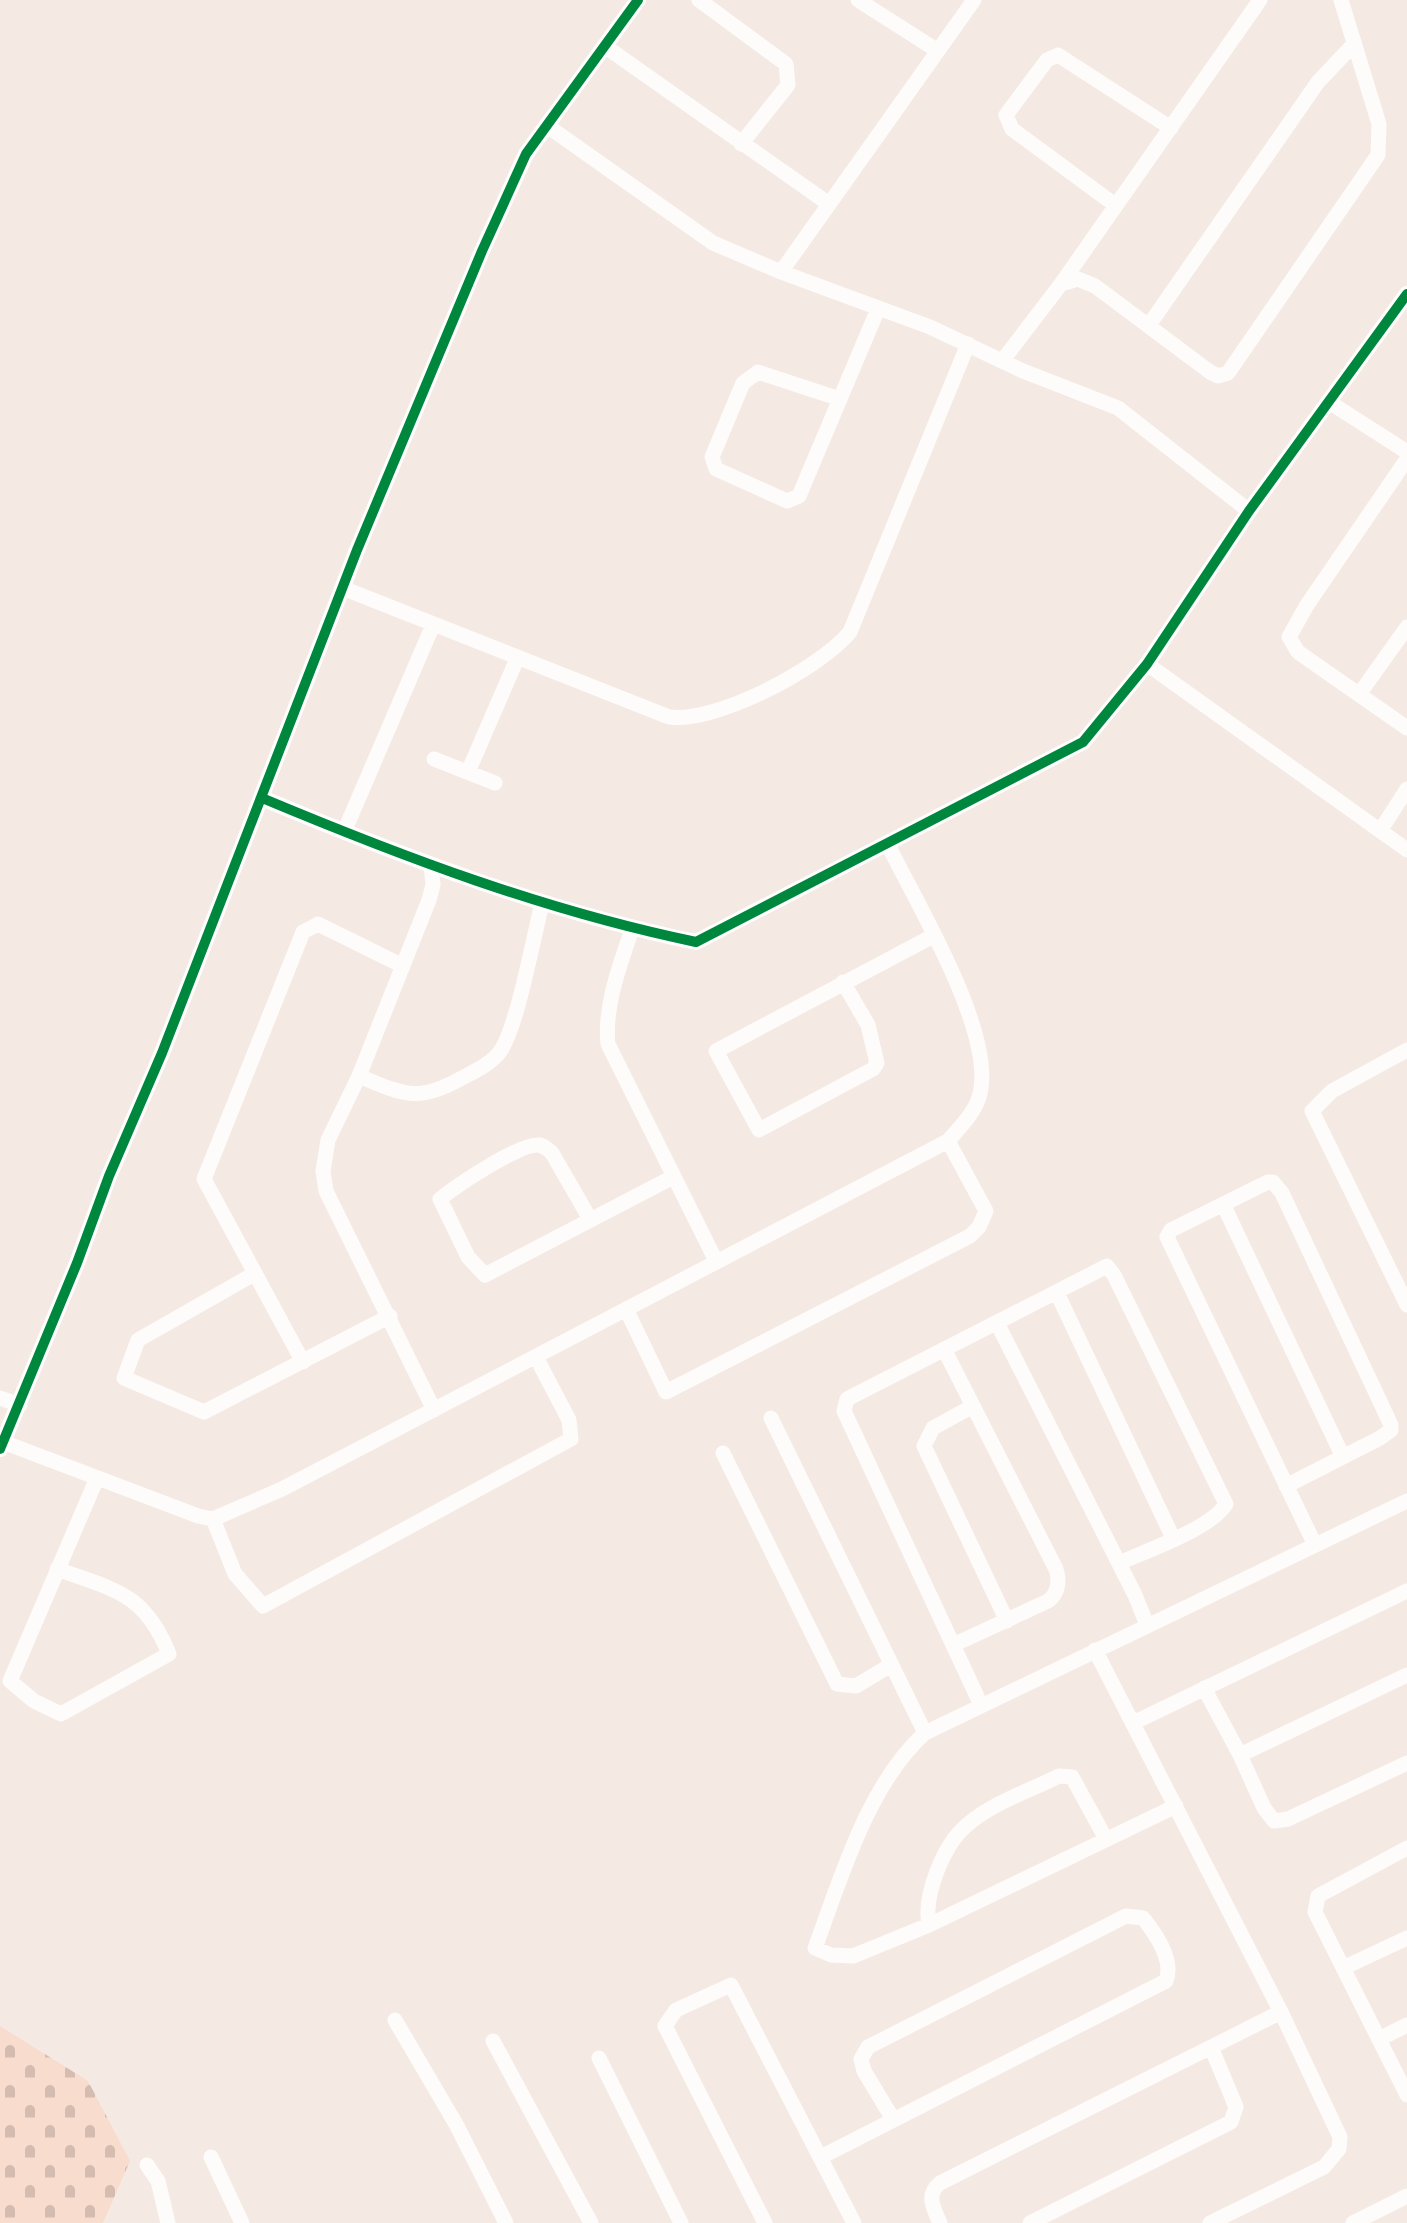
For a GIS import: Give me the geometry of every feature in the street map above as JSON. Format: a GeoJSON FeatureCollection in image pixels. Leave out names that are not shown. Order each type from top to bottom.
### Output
{"type":"FeatureCollection","features":[{"type":"Feature","properties":{"kind":"street"},"geometry":{"type":"LineString","coordinates":[[638,0],[526,154],[482,250],[357,550],[262,798],[1,1446],[213,1519],[250,1505],[948,1141],[976,1105],[981,1092],[981,1071],[966,1001],[888,845]]}},
{"type":"Feature","properties":{"kind":"street"},"geometry":{"type":"LineString","coordinates":[[699,0],[786,64],[788,84],[741,144]]}},
{"type":"Feature","properties":{"kind":"street"},"geometry":{"type":"LineString","coordinates":[[858,0],[938,51]]}},
{"type":"Feature","properties":{"kind":"street"},"geometry":{"type":"LineString","coordinates":[[781,272],[974,0]]}},
{"type":"Feature","properties":{"kind":"street"},"geometry":{"type":"LineString","coordinates":[[1002,360],[1061,284],[1260,0]]}},
{"type":"Feature","properties":{"kind":"street"},"geometry":{"type":"LineString","coordinates":[[1061,284],[1078,279],[1086,282],[1210,372],[1218,376],[1228,373],[1378,155],[1379,124],[1341,0]]}},
{"type":"Feature","properties":{"kind":"street"},"geometry":{"type":"LineString","coordinates":[[1149,325],[1318,82],[1354,44]]}},
{"type":"Feature","properties":{"kind":"street"},"geometry":{"type":"LineString","coordinates":[[606,47],[829,204]]}},
{"type":"Feature","properties":{"kind":"street"},"geometry":{"type":"LineString","coordinates":[[1115,206],[1012,129],[1006,115],[1047,60],[1058,55],[1170,128]]}},
{"type":"Feature","properties":{"kind":"street"},"geometry":{"type":"LineString","coordinates":[[546,125],[712,243],[1118,408],[1250,511]]}},
{"type":"Feature","properties":{"kind":"street"},"geometry":{"type":"LineString","coordinates":[[262,798],[542,904],[696,942],[1083,742],[1147,664],[1250,511],[1407,294]]}},
{"type":"Feature","properties":{"kind":"street"},"geometry":{"type":"LineString","coordinates":[[840,399],[758,372],[743,383],[712,457],[716,469],[787,501],[799,496],[840,399],[878,309]]}},
{"type":"Feature","properties":{"kind":"street"},"geometry":{"type":"LineString","coordinates":[[344,589],[609,696],[669,717],[702,716],[826,654],[841,642],[856,620],[968,344]]}},
{"type":"Feature","properties":{"kind":"street"},"geometry":{"type":"LineString","coordinates":[[1329,402],[1407,456],[1288,636],[1298,652],[1407,728]]}},
{"type":"Feature","properties":{"kind":"street"},"geometry":{"type":"LineString","coordinates":[[344,832],[434,625]]}},
{"type":"Feature","properties":{"kind":"street"},"geometry":{"type":"LineString","coordinates":[[1360,693],[1407,627]]}},
{"type":"Feature","properties":{"kind":"street"},"geometry":{"type":"LineString","coordinates":[[468,772],[517,659]]}},
{"type":"Feature","properties":{"kind":"street"},"geometry":{"type":"LineString","coordinates":[[1147,664],[1407,850]]}},
{"type":"Feature","properties":{"kind":"street"},"geometry":{"type":"LineString","coordinates":[[434,759],[496,783]]}},
{"type":"Feature","properties":{"kind":"street"},"geometry":{"type":"LineString","coordinates":[[1380,831],[1407,789]]}},
{"type":"Feature","properties":{"kind":"street"},"geometry":{"type":"LineString","coordinates":[[431,864],[433,885],[429,900],[359,1076],[328,1140],[322,1172],[326,1191],[434,1410]]}},
{"type":"Feature","properties":{"kind":"street"},"geometry":{"type":"LineString","coordinates":[[359,1076],[418,1096],[442,1089],[496,1058],[511,1028],[542,904]]}},
{"type":"Feature","properties":{"kind":"street"},"geometry":{"type":"LineString","coordinates":[[303,1362],[204,1178],[303,932],[318,924],[403,966]]}},
{"type":"Feature","properties":{"kind":"street"},"geometry":{"type":"LineString","coordinates":[[632,929],[613,995],[606,1032],[608,1044],[716,1262]]}},
{"type":"Feature","properties":{"kind":"street"},"geometry":{"type":"LineString","coordinates":[[844,982],[868,1026],[877,1062],[874,1069],[759,1130],[716,1051],[844,982],[933,936]]}},
{"type":"Feature","properties":{"kind":"street"},"geometry":{"type":"LineString","coordinates":[[1407,1050],[1332,1091],[1312,1111],[1407,1305]]}},
{"type":"Feature","properties":{"kind":"street"},"geometry":{"type":"LineString","coordinates":[[626,1309],[666,1392],[970,1236],[980,1228],[986,1212],[948,1141]]}},
{"type":"Feature","properties":{"kind":"street"},"geometry":{"type":"LineString","coordinates":[[590,1219],[552,1153],[544,1146],[534,1145],[516,1152],[440,1198],[468,1257],[485,1276],[673,1177]]}},
{"type":"Feature","properties":{"kind":"street"},"geometry":{"type":"LineString","coordinates":[[1286,1486],[1391,1430],[1391,1420],[1282,1193],[1273,1182],[1268,1182],[1171,1230],[1167,1238],[1286,1486],[1314,1543]]}},
{"type":"Feature","properties":{"kind":"street"},"geometry":{"type":"LineString","coordinates":[[1224,1204],[1342,1457]]}},
{"type":"Feature","properties":{"kind":"street"},"geometry":{"type":"LineString","coordinates":[[980,1705],[844,1411],[847,1400],[1107,1266],[1226,1501],[1220,1512],[1119,1564]]}},
{"type":"Feature","properties":{"kind":"street"},"geometry":{"type":"LineString","coordinates":[[254,1274],[138,1340],[124,1378],[204,1412],[390,1316]]}},
{"type":"Feature","properties":{"kind":"street"},"geometry":{"type":"LineString","coordinates":[[1057,1293],[1173,1538]]}},
{"type":"Feature","properties":{"kind":"street"},"geometry":{"type":"LineString","coordinates":[[996,1323],[1147,1625]]}},
{"type":"Feature","properties":{"kind":"street"},"geometry":{"type":"LineString","coordinates":[[944,1349],[1058,1576],[1053,1598],[953,1645]]}},
{"type":"Feature","properties":{"kind":"street"},"geometry":{"type":"LineString","coordinates":[[213,1519],[235,1574],[263,1606],[571,1439],[569,1420],[536,1357]]}},
{"type":"Feature","properties":{"kind":"street"},"geometry":{"type":"LineString","coordinates":[[0,1398],[20,1405]]}},
{"type":"Feature","properties":{"kind":"street"},"geometry":{"type":"LineString","coordinates":[[973,1406],[933,1428],[924,1446],[1007,1621]]}},
{"type":"Feature","properties":{"kind":"street"},"geometry":{"type":"LineString","coordinates":[[771,1418],[925,1733]]}},
{"type":"Feature","properties":{"kind":"street"},"geometry":{"type":"LineString","coordinates":[[723,1453],[837,1684],[856,1686],[891,1665]]}},
{"type":"Feature","properties":{"kind":"street"},"geometry":{"type":"LineString","coordinates":[[57,1569],[130,1596],[158,1624],[170,1654],[61,1714],[34,1701],[10,1681],[57,1569],[96,1478]]}},
{"type":"Feature","properties":{"kind":"street"},"geometry":{"type":"LineString","coordinates":[[1176,1806],[930,1925],[853,1956],[831,1955],[815,1948],[842,1874],[884,1784],[909,1747],[925,1733],[1407,1501]]}},
{"type":"Feature","properties":{"kind":"street"},"geometry":{"type":"LineString","coordinates":[[1133,1723],[1407,1591]]}},
{"type":"Feature","properties":{"kind":"street"},"geometry":{"type":"LineString","coordinates":[[1095,1650],[1339,2133],[1340,2149],[1324,2166],[1210,2223]]}},
{"type":"Feature","properties":{"kind":"street"},"geometry":{"type":"LineString","coordinates":[[1240,1754],[1407,1675]]}},
{"type":"Feature","properties":{"kind":"street"},"geometry":{"type":"LineString","coordinates":[[1204,1688],[1274,1821],[1288,1819],[1407,1763]]}},
{"type":"Feature","properties":{"kind":"street"},"geometry":{"type":"LineString","coordinates":[[930,1925],[928,1898],[939,1868],[961,1831],[980,1816],[1059,1776],[1072,1778],[1106,1839]]}},
{"type":"Feature","properties":{"kind":"street"},"geometry":{"type":"LineString","coordinates":[[1407,1848],[1318,1896],[1316,1912],[1407,2095]]}},
{"type":"Feature","properties":{"kind":"street"},"geometry":{"type":"LineString","coordinates":[[821,2157],[1166,1981],[1168,1967],[1152,1929],[1143,1918],[1126,1916],[868,2047],[861,2059],[864,2070],[893,2119]]}},
{"type":"Feature","properties":{"kind":"street"},"geometry":{"type":"LineString","coordinates":[[1343,1968],[1407,1938]]}},
{"type":"Feature","properties":{"kind":"street"},"geometry":{"type":"LineString","coordinates":[[765,2223],[666,2021],[670,2015],[731,1985],[854,2223]]}},
{"type":"Feature","properties":{"kind":"street"},"geometry":{"type":"LineString","coordinates":[[940,2223],[931,2198],[940,2183],[1281,2012]]}},
{"type":"Feature","properties":{"kind":"street"},"geometry":{"type":"LineString","coordinates":[[395,2020],[457,2126],[506,2223]]}},
{"type":"Feature","properties":{"kind":"street"},"geometry":{"type":"LineString","coordinates":[[1379,2039],[1407,2025]]}},
{"type":"Feature","properties":{"kind":"street"},"geometry":{"type":"LineString","coordinates":[[493,2041],[590,2223]]}},
{"type":"Feature","properties":{"kind":"street"},"geometry":{"type":"LineString","coordinates":[[1030,2223],[1231,2122],[1236,2107],[1211,2047]]}},
{"type":"Feature","properties":{"kind":"street"},"geometry":{"type":"LineString","coordinates":[[598,2058],[681,2223]]}},
{"type":"Feature","properties":{"kind":"street"},"geometry":{"type":"LineString","coordinates":[[210,2157],[242,2223]]}},
{"type":"Feature","properties":{"kind":"street"},"geometry":{"type":"LineString","coordinates":[[148,2165],[158,2182],[168,2223]]}},
{"type":"Feature","properties":{"kind":"street"},"geometry":{"type":"LineString","coordinates":[[1353,2223],[1407,2196]]}},
{"type":"Feature","properties":{"kind":"green space"},"geometry":{"type":"Polygon","coordinates":[[[0,2026],[88,2081],[130,2161],[103,2223],[0,2223],[0,2026]]]}},
{"type":"Feature","properties":{"kind":"cycle path"},"geometry":{"type":"LineString","coordinates":[[0,1449],[162,1053],[357,550],[482,251],[526,154],[638,0]]}},
{"type":"Feature","properties":{"kind":"cycle path"},"geometry":{"type":"LineString","coordinates":[[262,798],[476,881],[585,915],[696,942],[1083,742],[1147,664],[1249,511],[1407,294]]}}]}
